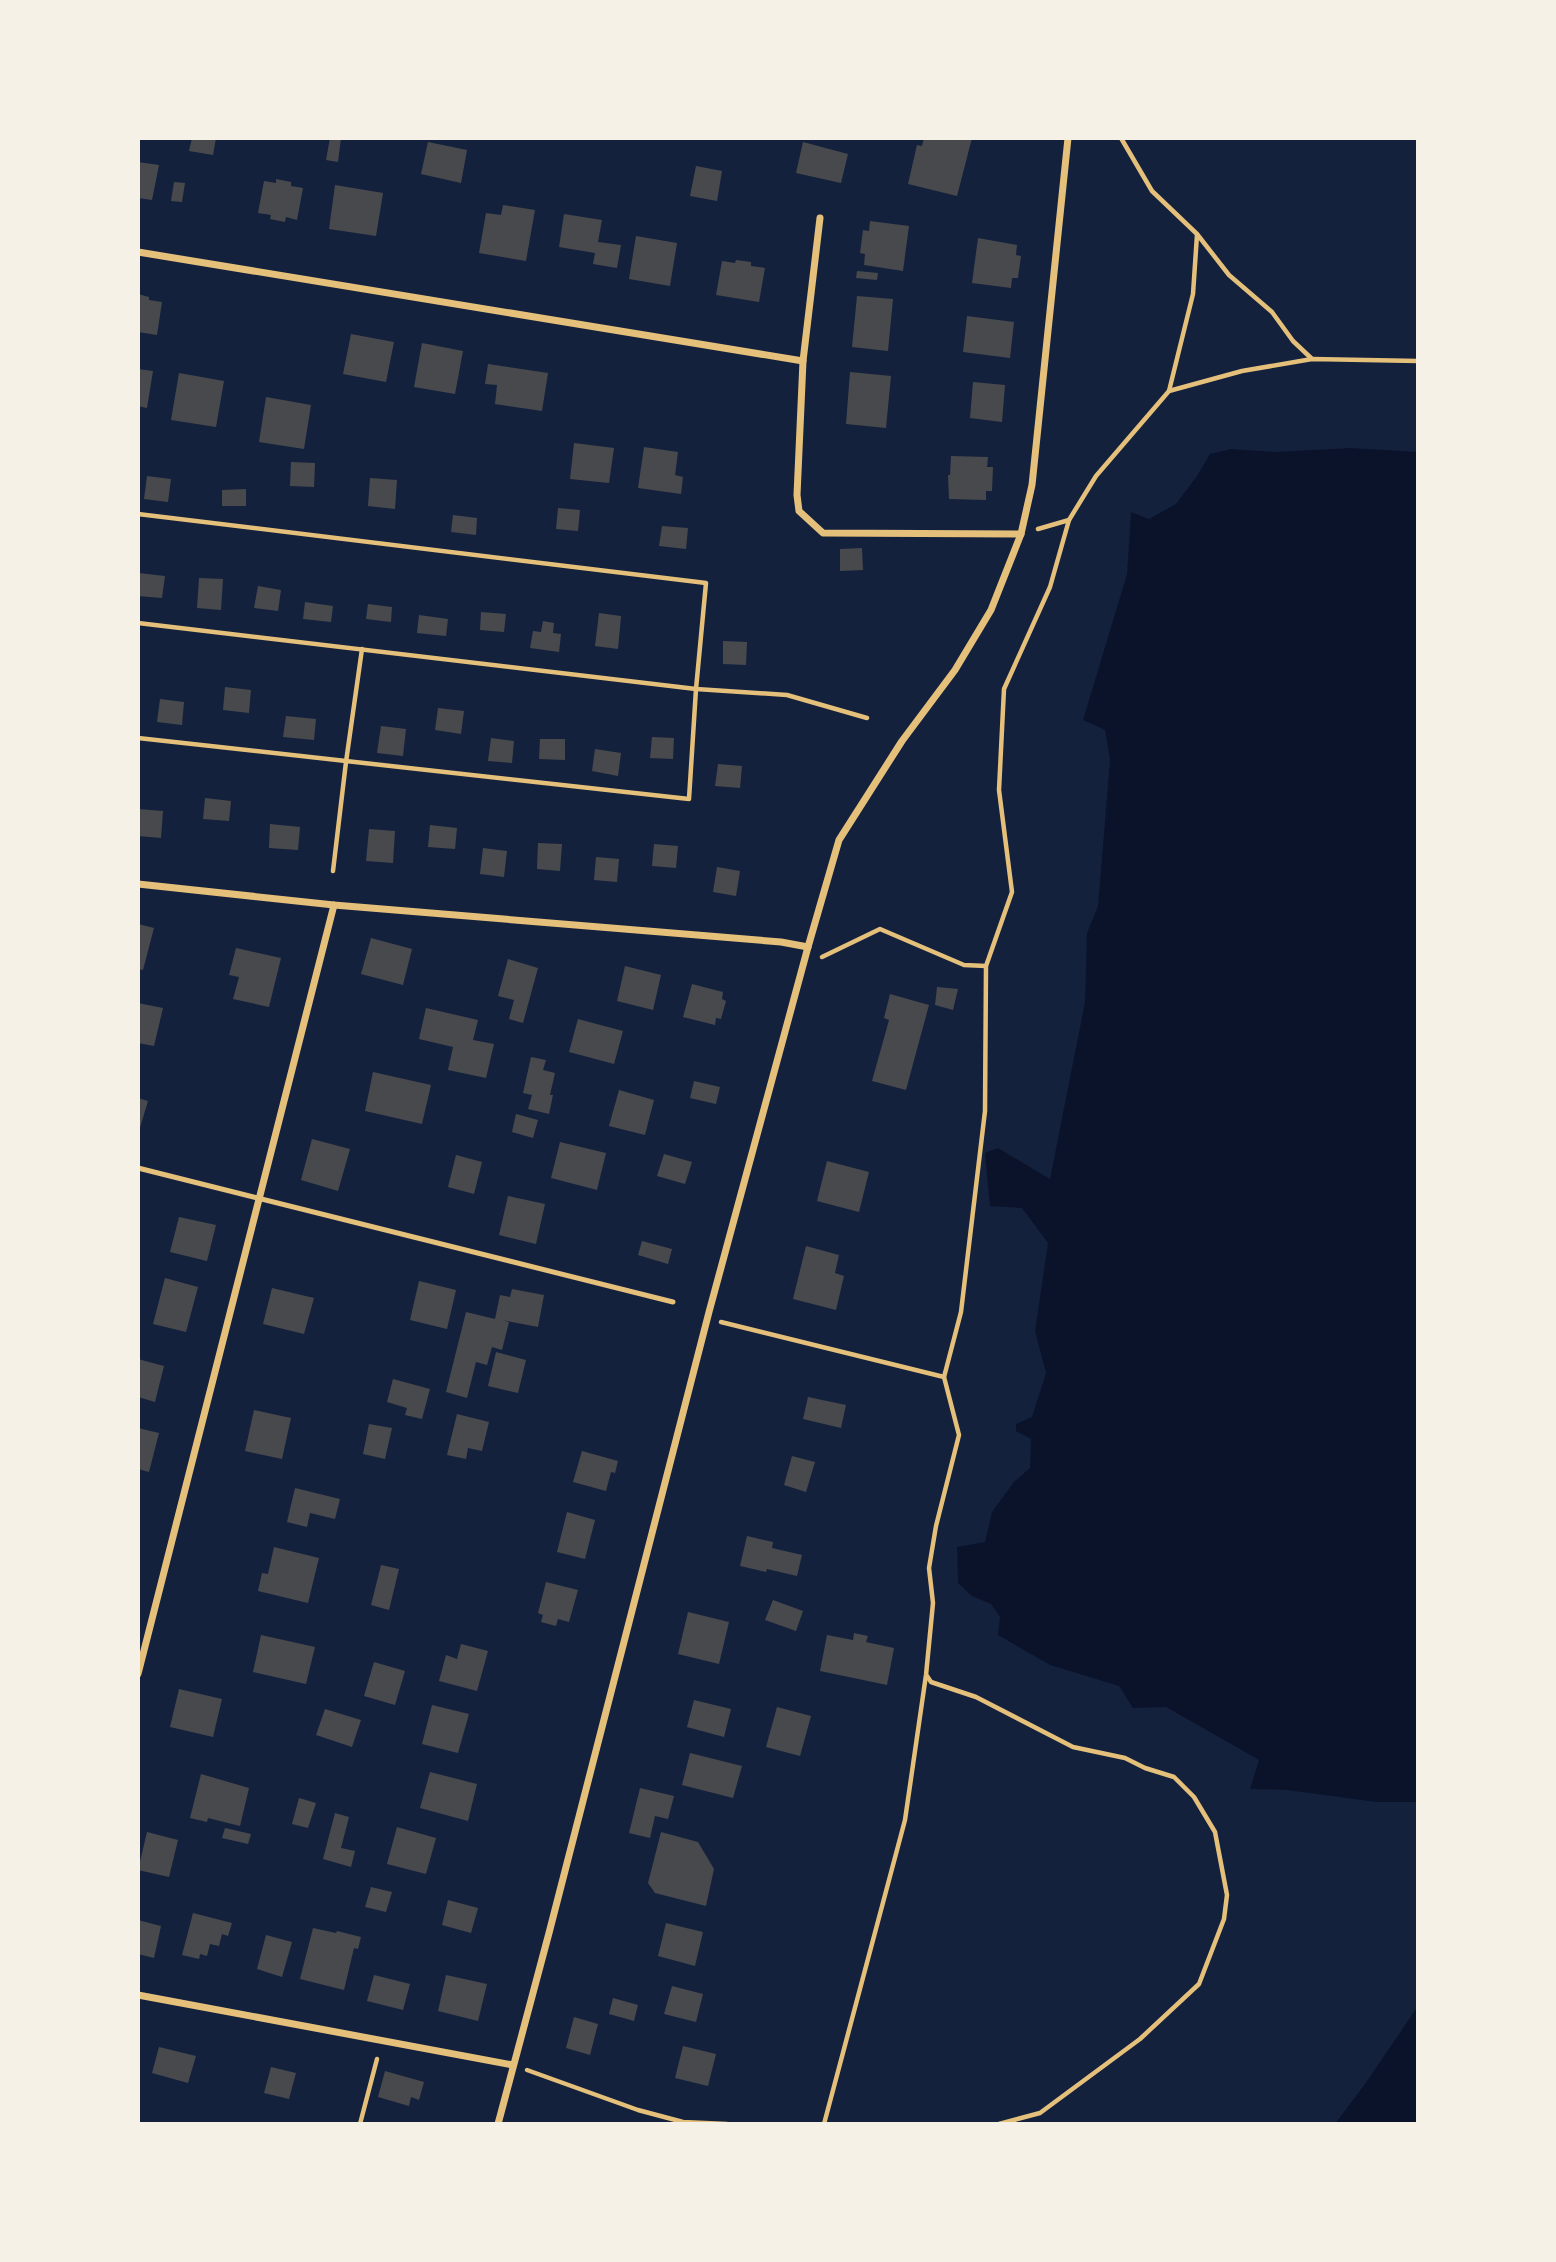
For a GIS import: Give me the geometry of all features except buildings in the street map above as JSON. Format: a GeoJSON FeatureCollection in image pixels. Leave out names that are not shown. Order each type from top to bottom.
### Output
{"type":"FeatureCollection","features":[{"type":"Feature","properties":{"kind":"street"},"geometry":{"type":"LineString","coordinates":[[498,2124],[708,1318],[839,840],[902,741],[955,670],[991,610],[1021,534],[1032,485],[1068,138]]}},
{"type":"Feature","properties":{"kind":"street"},"geometry":{"type":"LineString","coordinates":[[820,218],[803,361],[797,495],[799,511],[823,533],[1021,534]]}},
{"type":"Feature","properties":{"kind":"street"},"geometry":{"type":"LineString","coordinates":[[138,252],[803,361]]}},
{"type":"Feature","properties":{"kind":"street"},"geometry":{"type":"LineString","coordinates":[[138,884],[334,905],[768,941],[808,947]]}},
{"type":"Feature","properties":{"kind":"street"},"geometry":{"type":"LineString","coordinates":[[138,1674],[334,905]]}},
{"type":"Feature","properties":{"kind":"street"},"geometry":{"type":"LineString","coordinates":[[138,1995],[513,2065]]}},
{"type":"Feature","properties":{"kind":"lane"},"geometry":{"type":"LineString","coordinates":[[138,1168],[673,1302]]}},
{"type":"Feature","properties":{"kind":"path"},"geometry":{"type":"LineString","coordinates":[[1121,138],[1152,191],[1197,234],[1229,275],[1272,312],[1293,341],[1312,359]]}},
{"type":"Feature","properties":{"kind":"path"},"geometry":{"type":"LineString","coordinates":[[824,2124],[905,1820],[926,1675],[933,1603],[929,1568],[958,1434],[944,1377],[961,1312],[985,1111],[986,966],[1012,892],[999,790],[1004,689],[1050,587],[1069,520],[1097,476],[1169,391],[1193,294],[1197,234]]}},
{"type":"Feature","properties":{"kind":"path"},"geometry":{"type":"LineString","coordinates":[[1169,391],[1242,371],[1312,359],[1418,361]]}},
{"type":"Feature","properties":{"kind":"path"},"geometry":{"type":"LineString","coordinates":[[138,514],[706,583],[689,800],[138,738]]}},
{"type":"Feature","properties":{"kind":"path"},"geometry":{"type":"LineString","coordinates":[[1021,534],[1069,520]]}},
{"type":"Feature","properties":{"kind":"path"},"geometry":{"type":"LineString","coordinates":[[138,623],[696,688],[787,695],[867,718]]}},
{"type":"Feature","properties":{"kind":"path"},"geometry":{"type":"LineString","coordinates":[[333,871],[362,649]]}},
{"type":"Feature","properties":{"kind":"path"},"geometry":{"type":"LineString","coordinates":[[808,947],[822,957],[880,929],[964,965],[986,966]]}},
{"type":"Feature","properties":{"kind":"path"},"geometry":{"type":"LineString","coordinates":[[708,1318],[944,1377]]}},
{"type":"Feature","properties":{"kind":"path"},"geometry":{"type":"LineString","coordinates":[[926,1675],[931,1682],[976,1697],[1073,1747],[1125,1758],[1174,1777],[1194,1797],[1215,1832],[1227,1895],[1224,1919],[1199,1984],[1140,2039],[1040,2113],[999,2124]]}},
{"type":"Feature","properties":{"kind":"path"},"geometry":{"type":"LineString","coordinates":[[360,2124],[377,2059]]}},
{"type":"Feature","properties":{"kind":"path"},"geometry":{"type":"LineString","coordinates":[[513,2065],[638,2110],[683,2122],[727,2124]]}},
{"type":"Feature","properties":{"kind":"water"},"geometry":{"type":"Polygon","coordinates":[[[1350,448],[1418,452],[1418,1802],[1376,1802],[1287,1790],[1250,1789],[1259,1760],[1166,1707],[1133,1708],[1119,1686],[1050,1665],[998,1635],[1000,1617],[991,1604],[972,1596],[958,1583],[957,1547],[985,1542],[992,1512],[1014,1482],[1030,1468],[1031,1439],[1016,1431],[1016,1424],[1032,1417],[1046,1373],[1035,1331],[1048,1243],[1022,1208],[990,1206],[985,1153],[998,1148],[1050,1179],[1085,1002],[1087,933],[1098,906],[1110,760],[1105,730],[1083,720],[1127,574],[1131,512],[1149,519],[1176,504],[1210,454],[1231,449],[1276,452],[1350,448]]]}},
{"type":"Feature","properties":{"kind":"water"},"geometry":{"type":"Polygon","coordinates":[[[1418,2006],[1418,2124],[1335,2124],[1365,2084],[1418,2006]]]}}]}
